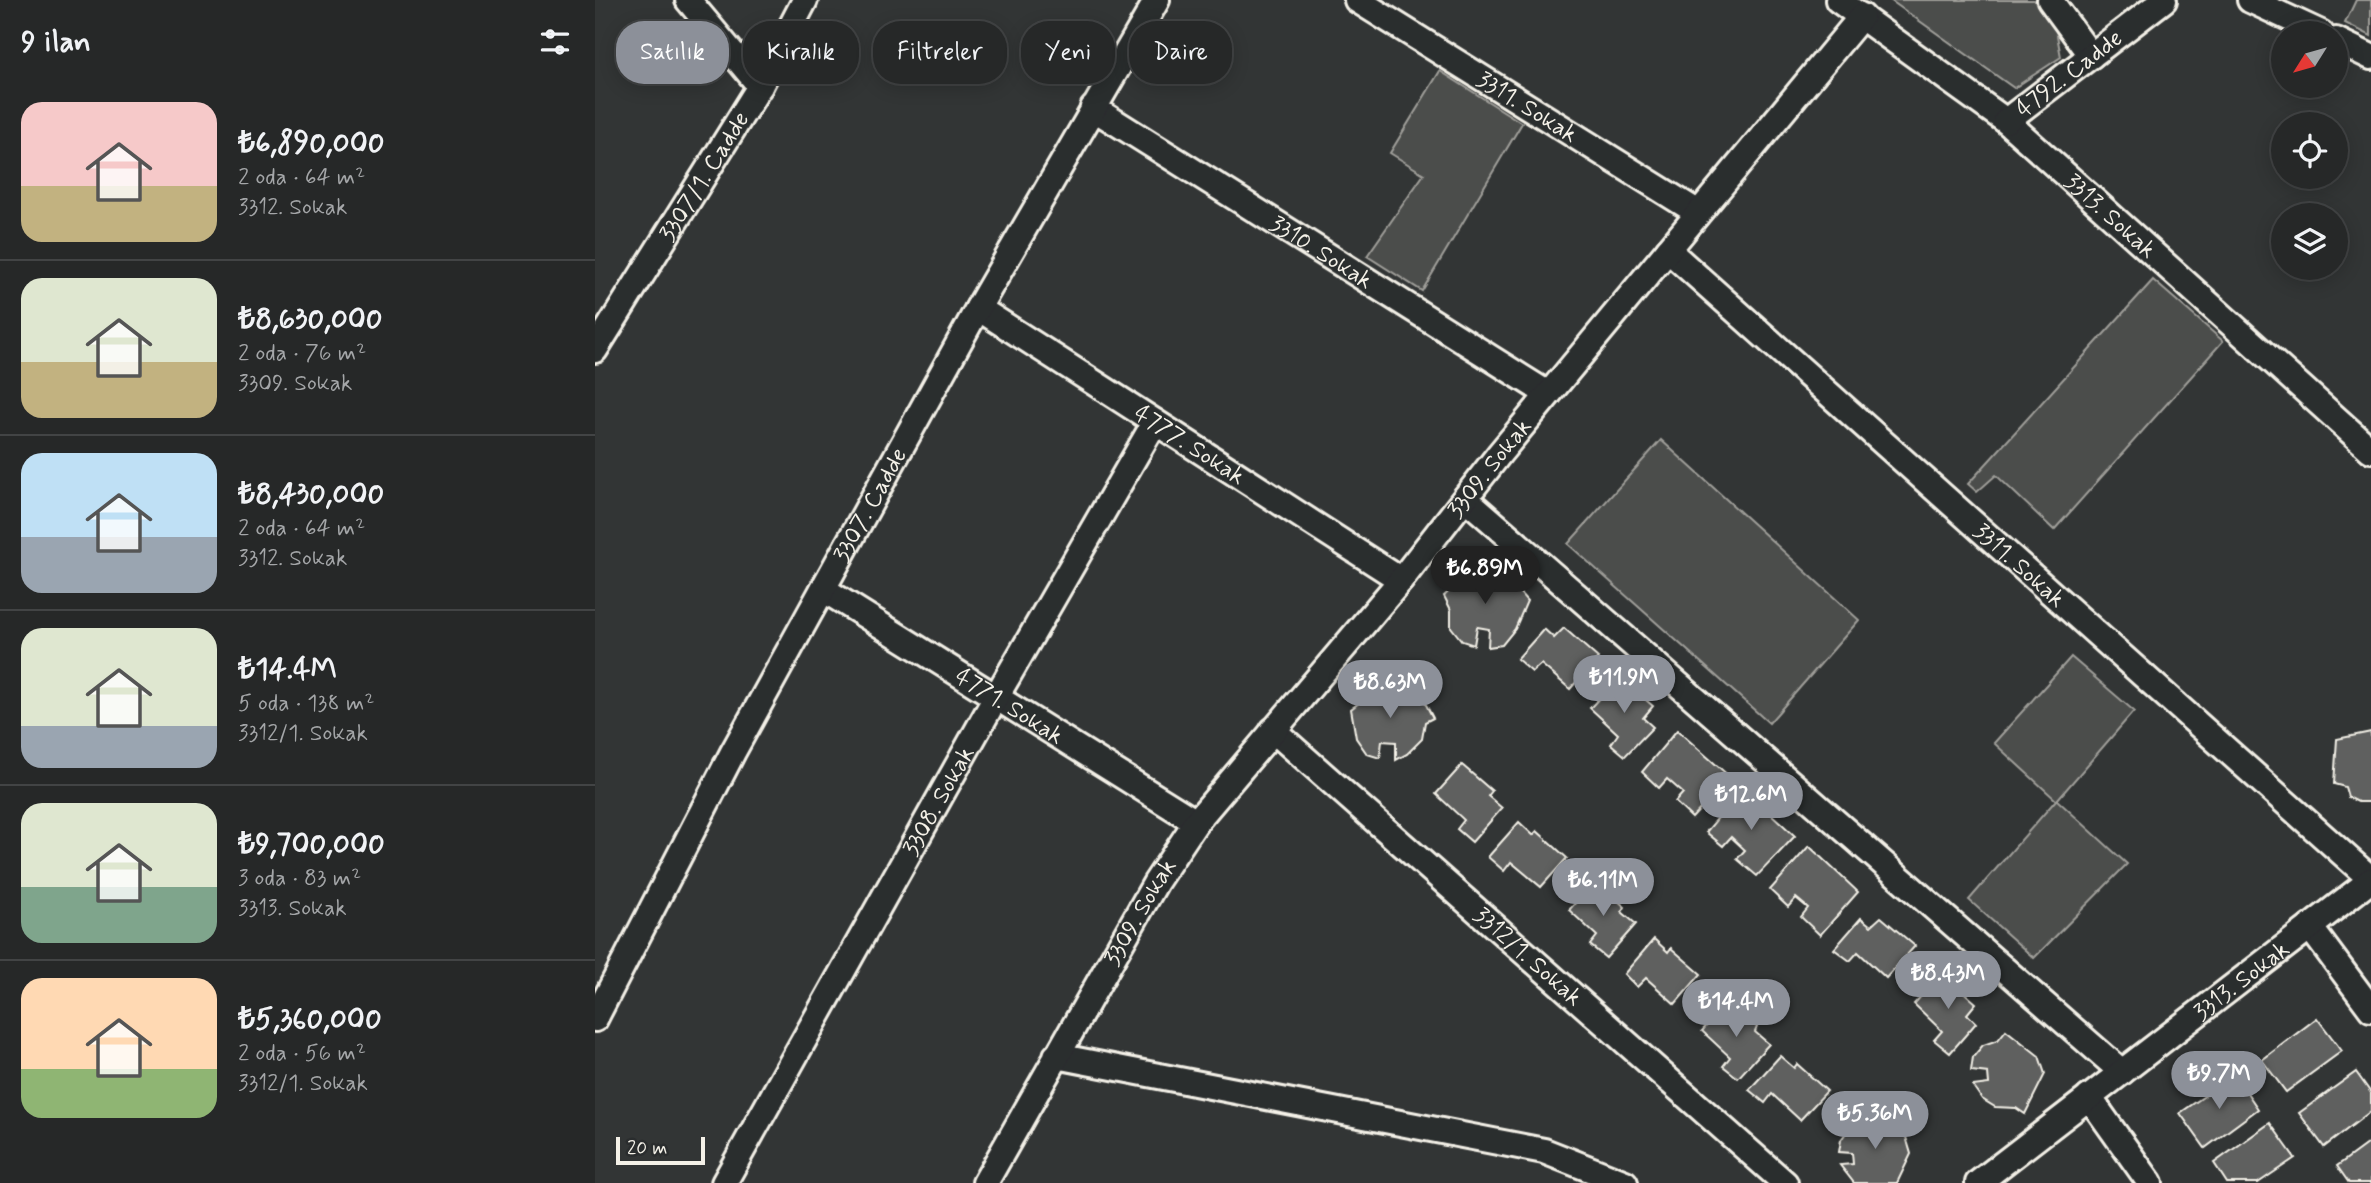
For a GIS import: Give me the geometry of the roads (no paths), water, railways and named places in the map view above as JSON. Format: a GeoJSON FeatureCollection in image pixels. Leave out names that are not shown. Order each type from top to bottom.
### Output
{"type":"FeatureCollection","features":[{"type":"Feature","properties":{"kind":"street"},"geometry":{"type":"LineString","coordinates":[[688,0],[760,86]]}},
{"type":"Feature","properties":{"kind":"street","name":"3307/1. Cadde"},"geometry":{"type":"LineString","coordinates":[[595,350],[760,86],[806,0]]}},
{"type":"Feature","properties":{"kind":"street","name":"3307. Cadde"},"geometry":{"type":"LineString","coordinates":[[597,1011],[733,752],[978,308],[1157,0]]}},
{"type":"Feature","properties":{"kind":"street","name":"3311. Sokak"},"geometry":{"type":"LineString","coordinates":[[1357,0],[1697,212]]}},
{"type":"Feature","properties":{"kind":"street","name":"3313. Sokak"},"geometry":{"type":"LineString","coordinates":[[1837,0],[2006,121],[2371,450]]}},
{"type":"Feature","properties":{"kind":"street"},"geometry":{"type":"LineString","coordinates":[[2050,0],[2091,56]]}},
{"type":"Feature","properties":{"kind":"street","name":"4792. Cadde"},"geometry":{"type":"LineString","coordinates":[[2006,121],[2164,0]]}},
{"type":"Feature","properties":{"kind":"street"},"geometry":{"type":"LineString","coordinates":[[2250,0],[2295,21]]}},
{"type":"Feature","properties":{"kind":"street","name":"3309. Sokak"},"geometry":{"type":"LineString","coordinates":[[985,1183],[1156,883],[1196,822],[1401,580],[1548,394],[1862,16]]}},
{"type":"Feature","properties":{"kind":"street"},"geometry":{"type":"LineString","coordinates":[[2349,46],[2371,57]]}},
{"type":"Feature","properties":{"kind":"street","name":"3310. Sokak"},"geometry":{"type":"LineString","coordinates":[[1093,108],[1548,394]]}},
{"type":"Feature","properties":{"kind":"street","name":"3311. Sokak"},"geometry":{"type":"LineString","coordinates":[[1668,250],[2371,880]]}},
{"type":"Feature","properties":{"kind":"street","name":"4777. Sokak"},"geometry":{"type":"LineString","coordinates":[[978,308],[1401,580]]}},
{"type":"Feature","properties":{"kind":"street","name":"3308. Sokak"},"geometry":{"type":"LineString","coordinates":[[724,1183],[996,697],[1155,422]]}},
{"type":"Feature","properties":{"kind":"street"},"geometry":{"type":"LineString","coordinates":[[1465,498],[2122,1072]]}},
{"type":"Feature","properties":{"kind":"street","name":"4771. Sokak"},"geometry":{"type":"LineString","coordinates":[[823,589],[1196,822]]}},
{"type":"Feature","properties":{"kind":"street","name":"3312/1. Sokak"},"geometry":{"type":"LineString","coordinates":[[1273,730],[1785,1183]]}},
{"type":"Feature","properties":{"kind":"street","name":"3313. Sokak"},"geometry":{"type":"LineString","coordinates":[[1977,1183],[2371,880]]}},
{"type":"Feature","properties":{"kind":"street"},"geometry":{"type":"LineString","coordinates":[[2310,927],[2371,1009]]}},
{"type":"Feature","properties":{"kind":"street"},"geometry":{"type":"LineString","coordinates":[[1056,1056],[1544,1150],[1625,1183]]}},
{"type":"Feature","properties":{"kind":"street"},"geometry":{"type":"LineString","coordinates":[[2089,1097],[2150,1183]]}}]}
